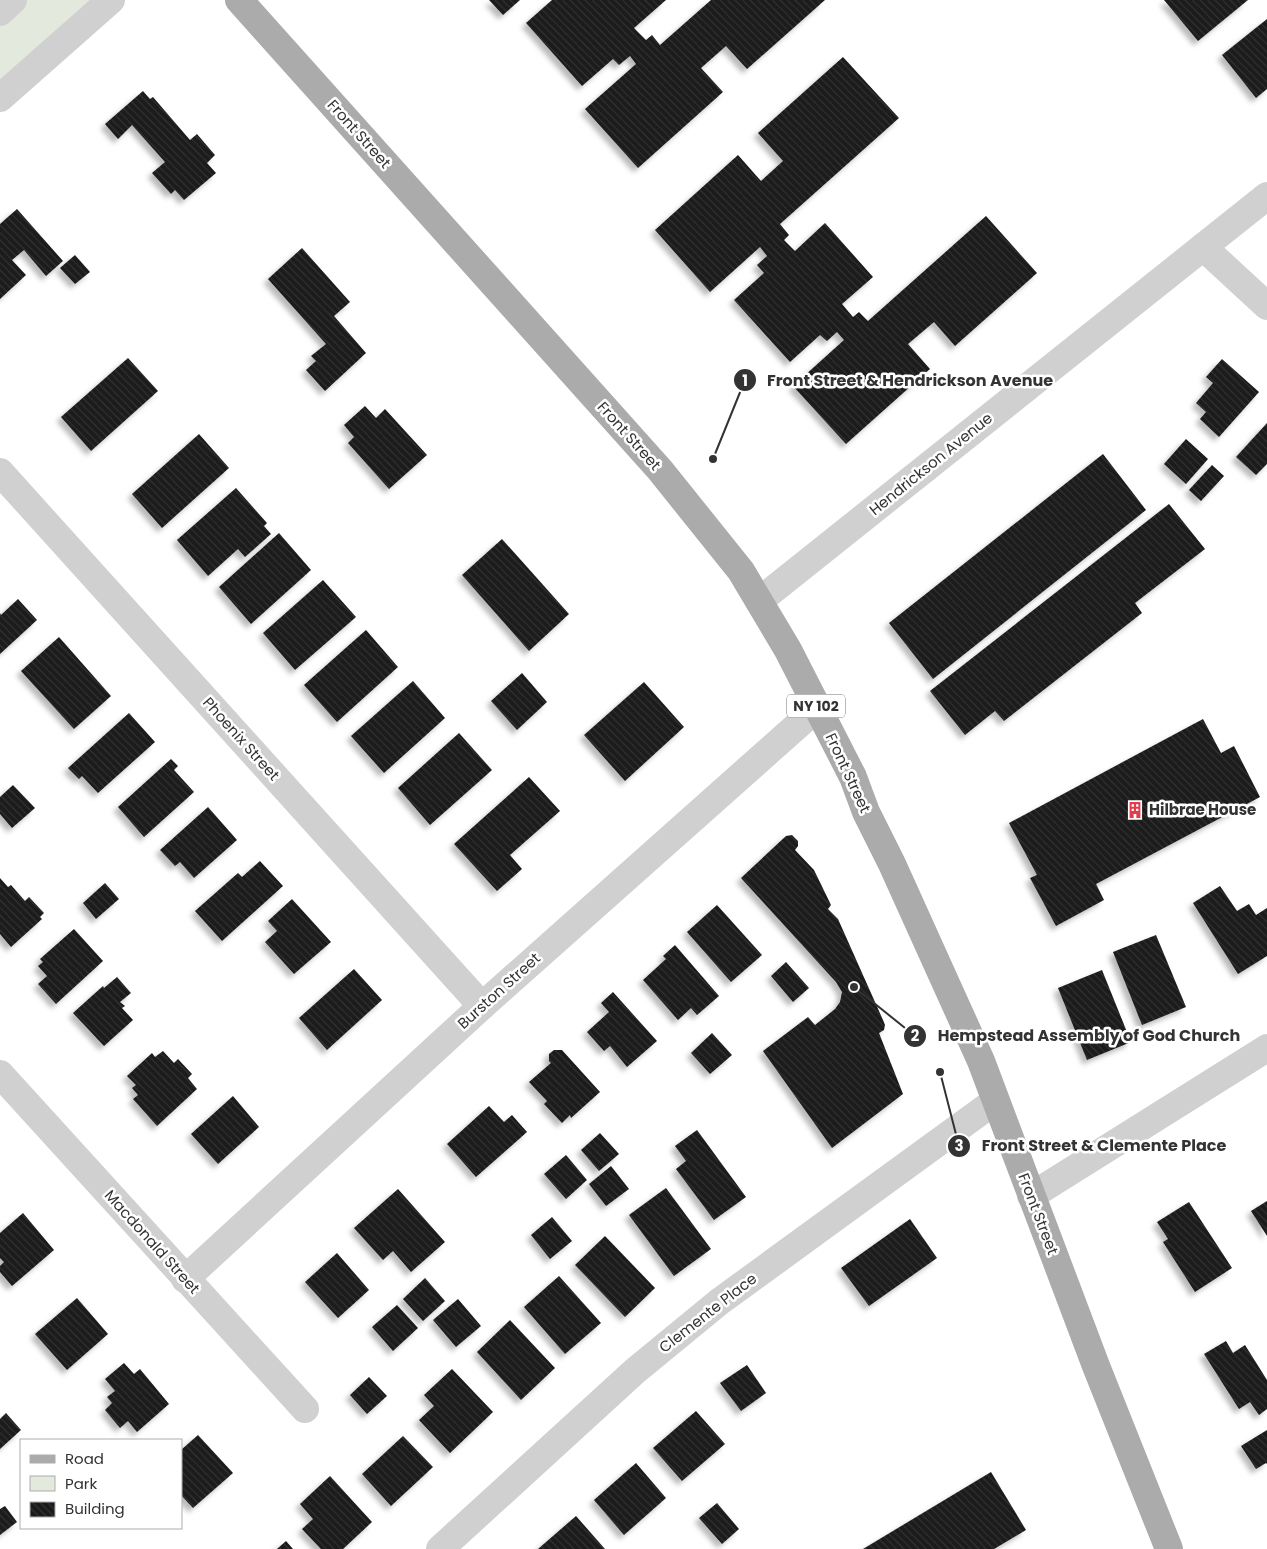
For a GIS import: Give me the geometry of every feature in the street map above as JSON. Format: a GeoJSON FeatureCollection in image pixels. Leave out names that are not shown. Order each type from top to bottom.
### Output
{"type":"FeatureCollection","features":[{"type":"Feature","properties":{"kind":"main road","name":"Front Street"},"geometry":{"type":"LineString","coordinates":[[239,0],[660,470],[741,571],[759,601],[788,650],[853,777],[866,812],[896,873],[981,1061],[1163,1546]]}},
{"type":"Feature","properties":{"kind":"street"},"geometry":{"type":"LineString","coordinates":[[0,12],[14,0]]}},
{"type":"Feature","properties":{"kind":"street"},"geometry":{"type":"LineString","coordinates":[[0,98],[111,0]]}},
{"type":"Feature","properties":{"kind":"street","name":"Hendrickson Avenue"},"geometry":{"type":"LineString","coordinates":[[759,601],[1267,196]]}},
{"type":"Feature","properties":{"kind":"street"},"geometry":{"type":"LineString","coordinates":[[1203,247],[1267,306]]}},
{"type":"Feature","properties":{"kind":"street","name":"Phoenix Street"},"geometry":{"type":"LineString","coordinates":[[0,472],[482,1006]]}},
{"type":"Feature","properties":{"kind":"street","name":"Burston Street"},"geometry":{"type":"LineString","coordinates":[[186,1279],[482,1006],[817,708]]}},
{"type":"Feature","properties":{"kind":"street"},"geometry":{"type":"LineString","coordinates":[[1031,1196],[1267,1048]]}},
{"type":"Feature","properties":{"kind":"street","name":"Macdonald Street"},"geometry":{"type":"LineString","coordinates":[[0,1074],[305,1409]]}},
{"type":"Feature","properties":{"kind":"street","name":"Clemente Place"},"geometry":{"type":"LineString","coordinates":[[440,1549],[635,1371],[719,1302],[995,1101]]}},
{"type":"Feature","properties":{"kind":"green space"},"geometry":{"type":"Polygon","coordinates":[[[13,0],[111,0],[0,98],[0,12],[13,0]]]}},
{"type":"Feature","properties":{"kind":"building"},"geometry":{"type":"Polygon","coordinates":[[[489,0],[520,0],[503,15],[489,0]]]}},
{"type":"Feature","properties":{"kind":"building"},"geometry":{"type":"Polygon","coordinates":[[[552,0],[666,0],[634,28],[646,40],[652,35],[660,45],[711,0],[825,0],[747,69],[726,46],[701,68],[723,92],[638,168],[585,109],[636,64],[630,56],[619,65],[613,59],[582,86],[526,23],[552,0]]]}},
{"type":"Feature","properties":{"kind":"building"},"geometry":{"type":"Polygon","coordinates":[[[1164,0],[1248,0],[1198,41],[1164,0]]]}},
{"type":"Feature","properties":{"kind":"building"},"geometry":{"type":"Polygon","coordinates":[[[1267,19],[1267,89],[1256,98],[1222,55],[1267,19]]]}},
{"type":"Feature","properties":{"kind":"building"},"geometry":{"type":"Polygon","coordinates":[[[843,57],[899,118],[780,224],[789,235],[784,240],[795,251],[825,223],[873,277],[842,304],[853,317],[859,312],[868,321],[986,216],[1037,273],[955,346],[934,322],[908,344],[930,369],[846,444],[793,386],[844,340],[837,332],[827,341],[820,335],[790,362],[734,300],[764,273],[757,265],[767,256],[760,247],[710,292],[655,230],[738,155],[761,181],[783,161],[758,133],[843,57]]]}},
{"type":"Feature","properties":{"kind":"building"},"geometry":{"type":"Polygon","coordinates":[[[143,91],[150,99],[153,97],[190,140],[197,134],[215,155],[207,163],[216,173],[184,200],[175,190],[171,194],[152,173],[165,162],[132,125],[118,139],[105,124],[143,91]]]}},
{"type":"Feature","properties":{"kind":"building"},"geometry":{"type":"Polygon","coordinates":[[[17,209],[63,261],[46,276],[24,250],[12,260],[26,275],[0,299],[0,224],[17,209]]]}},
{"type":"Feature","properties":{"kind":"building"},"geometry":{"type":"Polygon","coordinates":[[[302,248],[350,302],[334,316],[366,353],[325,391],[306,370],[316,361],[311,356],[326,344],[268,279],[302,248]]]}},
{"type":"Feature","properties":{"kind":"building"},"geometry":{"type":"Polygon","coordinates":[[[75,255],[90,272],[75,284],[60,268],[75,255]]]}},
{"type":"Feature","properties":{"kind":"building"},"geometry":{"type":"Polygon","coordinates":[[[128,358],[158,391],[91,451],[61,417],[128,358]]]}},
{"type":"Feature","properties":{"kind":"building"},"geometry":{"type":"Polygon","coordinates":[[[1222,359],[1259,392],[1219,437],[1200,419],[1206,412],[1196,403],[1213,383],[1206,377],[1222,359]]]}},
{"type":"Feature","properties":{"kind":"building"},"geometry":{"type":"Polygon","coordinates":[[[365,406],[376,418],[385,409],[427,455],[389,489],[348,443],[354,437],[344,425],[365,406]]]}},
{"type":"Feature","properties":{"kind":"building"},"geometry":{"type":"Polygon","coordinates":[[[1267,423],[1267,464],[1256,475],[1236,457],[1267,423]]]}},
{"type":"Feature","properties":{"kind":"building"},"geometry":{"type":"Polygon","coordinates":[[[199,434],[229,468],[162,528],[132,494],[199,434]]]}},
{"type":"Feature","properties":{"kind":"building"},"geometry":{"type":"Polygon","coordinates":[[[1186,439],[1208,459],[1186,484],[1164,464],[1186,439]]]}},
{"type":"Feature","properties":{"kind":"building"},"geometry":{"type":"Polygon","coordinates":[[[1103,454],[1146,510],[933,679],[889,623],[1103,454]]]}},
{"type":"Feature","properties":{"kind":"building"},"geometry":{"type":"Polygon","coordinates":[[[1212,465],[1224,476],[1201,501],[1189,490],[1212,465]]]}},
{"type":"Feature","properties":{"kind":"building"},"geometry":{"type":"Polygon","coordinates":[[[236,488],[267,523],[264,526],[271,534],[245,557],[238,549],[208,576],[177,540],[236,488]]]}},
{"type":"Feature","properties":{"kind":"building"},"geometry":{"type":"Polygon","coordinates":[[[1169,504],[1205,549],[1135,603],[1142,613],[1004,721],[995,711],[965,735],[930,691],[1169,504]]]}},
{"type":"Feature","properties":{"kind":"building"},"geometry":{"type":"Polygon","coordinates":[[[279,533],[311,570],[251,624],[219,587],[279,533]]]}},
{"type":"Feature","properties":{"kind":"building"},"geometry":{"type":"Polygon","coordinates":[[[502,539],[569,614],[529,651],[462,575],[502,539]]]}},
{"type":"Feature","properties":{"kind":"building"},"geometry":{"type":"Polygon","coordinates":[[[323,580],[356,617],[295,670],[263,633],[323,580]]]}},
{"type":"Feature","properties":{"kind":"building"},"geometry":{"type":"Polygon","coordinates":[[[18,599],[37,620],[0,654],[0,613],[1,615],[18,599]]]}},
{"type":"Feature","properties":{"kind":"building"},"geometry":{"type":"Polygon","coordinates":[[[366,630],[398,667],[337,722],[304,685],[366,630]]]}},
{"type":"Feature","properties":{"kind":"building"},"geometry":{"type":"Polygon","coordinates":[[[59,637],[111,696],[74,729],[21,671],[59,637]]]}},
{"type":"Feature","properties":{"kind":"building"},"geometry":{"type":"Polygon","coordinates":[[[522,673],[547,702],[517,730],[491,701],[522,673]]]}},
{"type":"Feature","properties":{"kind":"building"},"geometry":{"type":"Polygon","coordinates":[[[413,681],[445,718],[384,773],[351,736],[413,681]]]}},
{"type":"Feature","properties":{"kind":"building"},"geometry":{"type":"Polygon","coordinates":[[[644,682],[684,727],[625,781],[584,735],[644,682]]]}},
{"type":"Feature","properties":{"kind":"building"},"geometry":{"type":"Polygon","coordinates":[[[129,713],[155,742],[98,793],[82,776],[79,779],[68,768],[129,713]]]}},
{"type":"Feature","properties":{"kind":"building","name":"Hilbrae House"},"geometry":{"type":"Polygon","coordinates":[[[1203,719],[1221,753],[1234,746],[1260,797],[1096,884],[1104,900],[1056,926],[1030,878],[1037,875],[1009,823],[1203,719]]]}},
{"type":"Feature","properties":{"kind":"building"},"geometry":{"type":"Polygon","coordinates":[[[459,733],[492,770],[430,825],[398,788],[459,733]]]}},
{"type":"Feature","properties":{"kind":"building"},"geometry":{"type":"Polygon","coordinates":[[[171,759],[178,766],[174,770],[194,792],[144,837],[118,807],[171,759]]]}},
{"type":"Feature","properties":{"kind":"building"},"geometry":{"type":"Polygon","coordinates":[[[529,777],[560,811],[510,855],[522,869],[497,891],[454,844],[529,777]]]}},
{"type":"Feature","properties":{"kind":"building"},"geometry":{"type":"Polygon","coordinates":[[[13,785],[35,808],[12,828],[0,814],[0,797],[13,785]]]}},
{"type":"Feature","properties":{"kind":"building"},"geometry":{"type":"Polygon","coordinates":[[[208,807],[237,840],[194,878],[180,862],[175,866],[160,850],[208,807]]]}},
{"type":"Feature","properties":{"kind":"building"},"geometry":{"type":"Polygon","coordinates":[[[792,835],[798,841],[798,846],[795,850],[814,870],[831,905],[828,909],[838,919],[883,1020],[884,1030],[879,1033],[903,1094],[832,1148],[763,1051],[808,1017],[815,1025],[835,1009],[840,1002],[842,992],[836,982],[741,878],[786,836],[792,835]]]}},
{"type":"Feature","properties":{"kind":"building"},"geometry":{"type":"Polygon","coordinates":[[[260,861],[283,886],[222,941],[195,911],[238,873],[242,877],[260,861]]]}},
{"type":"Feature","properties":{"kind":"building"},"geometry":{"type":"Polygon","coordinates":[[[0,878],[8,887],[11,885],[25,901],[29,897],[44,913],[40,917],[42,919],[11,947],[0,934],[0,878]]]}},
{"type":"Feature","properties":{"kind":"building"},"geometry":{"type":"Polygon","coordinates":[[[105,883],[119,899],[96,919],[83,903],[105,883]]]}},
{"type":"Feature","properties":{"kind":"building"},"geometry":{"type":"Polygon","coordinates":[[[1220,886],[1237,911],[1249,904],[1256,915],[1267,908],[1267,956],[1238,974],[1193,903],[1220,886]]]}},
{"type":"Feature","properties":{"kind":"building"},"geometry":{"type":"Polygon","coordinates":[[[292,899],[331,942],[294,974],[265,942],[277,931],[268,921],[292,899]]]}},
{"type":"Feature","properties":{"kind":"building"},"geometry":{"type":"Polygon","coordinates":[[[717,905],[762,955],[731,982],[687,932],[717,905]]]}},
{"type":"Feature","properties":{"kind":"building"},"geometry":{"type":"Polygon","coordinates":[[[74,929],[103,961],[56,1004],[38,984],[47,976],[38,966],[43,962],[40,959],[74,929]]]}},
{"type":"Feature","properties":{"kind":"building"},"geometry":{"type":"Polygon","coordinates":[[[1156,935],[1186,1007],[1142,1025],[1113,952],[1156,935]]]}},
{"type":"Feature","properties":{"kind":"building"},"geometry":{"type":"Polygon","coordinates":[[[675,945],[719,996],[697,1015],[691,1008],[678,1020],[643,980],[666,959],[663,956],[675,945]]]}},
{"type":"Feature","properties":{"kind":"building"},"geometry":{"type":"Polygon","coordinates":[[[786,962],[809,988],[793,1002],[771,976],[786,962]]]}},
{"type":"Feature","properties":{"kind":"building"},"geometry":{"type":"Polygon","coordinates":[[[354,969],[382,1000],[327,1050],[299,1018],[354,969]]]}},
{"type":"Feature","properties":{"kind":"building"},"geometry":{"type":"Polygon","coordinates":[[[1102,970],[1131,1042],[1087,1060],[1058,988],[1102,970]]]}},
{"type":"Feature","properties":{"kind":"building"},"geometry":{"type":"Polygon","coordinates":[[[117,977],[131,993],[120,1002],[125,1006],[122,1008],[133,1020],[104,1046],[73,1013],[103,986],[104,988],[117,977]]]}},
{"type":"Feature","properties":{"kind":"building"},"geometry":{"type":"Polygon","coordinates":[[[613,992],[657,1041],[627,1067],[610,1046],[604,1051],[587,1032],[609,1012],[601,1003],[613,992]]]}},
{"type":"Feature","properties":{"kind":"building"},"geometry":{"type":"Polygon","coordinates":[[[712,1033],[732,1055],[710,1074],[691,1053],[712,1033]]]}},
{"type":"Feature","properties":{"kind":"building"},"geometry":{"type":"Polygon","coordinates":[[[554,1050],[562,1050],[600,1092],[571,1118],[570,1115],[562,1123],[544,1104],[547,1101],[529,1082],[551,1063],[549,1061],[549,1054],[554,1050]]]}},
{"type":"Feature","properties":{"kind":"building"},"geometry":{"type":"Polygon","coordinates":[[[163,1051],[174,1063],[178,1059],[192,1074],[188,1078],[197,1089],[157,1126],[133,1099],[138,1095],[132,1088],[136,1085],[127,1076],[152,1053],[155,1057],[163,1051]]]}},
{"type":"Feature","properties":{"kind":"building"},"geometry":{"type":"Polygon","coordinates":[[[233,1096],[259,1127],[218,1164],[191,1134],[233,1096]]]}},
{"type":"Feature","properties":{"kind":"building"},"geometry":{"type":"Polygon","coordinates":[[[489,1106],[504,1122],[512,1115],[527,1132],[476,1177],[447,1144],[489,1106]]]}},
{"type":"Feature","properties":{"kind":"building"},"geometry":{"type":"Polygon","coordinates":[[[697,1130],[746,1197],[714,1220],[676,1169],[686,1161],[675,1146],[697,1130]]]}},
{"type":"Feature","properties":{"kind":"building"},"geometry":{"type":"Polygon","coordinates":[[[600,1133],[619,1154],[599,1171],[581,1150],[600,1133]]]}},
{"type":"Feature","properties":{"kind":"building"},"geometry":{"type":"Polygon","coordinates":[[[566,1155],[587,1180],[566,1199],[544,1174],[566,1155]]]}},
{"type":"Feature","properties":{"kind":"building"},"geometry":{"type":"Polygon","coordinates":[[[611,1166],[629,1189],[606,1206],[589,1184],[611,1166]]]}},
{"type":"Feature","properties":{"kind":"building"},"geometry":{"type":"Polygon","coordinates":[[[666,1188],[711,1249],[674,1276],[629,1215],[666,1188]]]}},
{"type":"Feature","properties":{"kind":"building"},"geometry":{"type":"Polygon","coordinates":[[[398,1189],[445,1242],[411,1272],[393,1251],[383,1260],[354,1228],[398,1189]]]}},
{"type":"Feature","properties":{"kind":"building"},"geometry":{"type":"Polygon","coordinates":[[[1267,1201],[1267,1236],[1251,1211],[1267,1201]]]}},
{"type":"Feature","properties":{"kind":"building"},"geometry":{"type":"Polygon","coordinates":[[[1189,1202],[1232,1268],[1195,1292],[1163,1242],[1168,1239],[1157,1222],[1189,1202]]]}},
{"type":"Feature","properties":{"kind":"building"},"geometry":{"type":"Polygon","coordinates":[[[23,1213],[54,1250],[12,1286],[0,1272],[0,1266],[4,1262],[0,1258],[0,1233],[23,1213]]]}},
{"type":"Feature","properties":{"kind":"building"},"geometry":{"type":"Polygon","coordinates":[[[552,1217],[572,1241],[550,1259],[531,1235],[552,1217]]]}},
{"type":"Feature","properties":{"kind":"building"},"geometry":{"type":"Polygon","coordinates":[[[910,1219],[937,1258],[869,1306],[841,1268],[910,1219]]]}},
{"type":"Feature","properties":{"kind":"building"},"geometry":{"type":"Polygon","coordinates":[[[605,1236],[655,1288],[625,1317],[575,1265],[605,1236]]]}},
{"type":"Feature","properties":{"kind":"building"},"geometry":{"type":"Polygon","coordinates":[[[337,1253],[369,1290],[338,1318],[305,1282],[337,1253]]]}},
{"type":"Feature","properties":{"kind":"building"},"geometry":{"type":"Polygon","coordinates":[[[559,1276],[601,1323],[565,1354],[524,1307],[559,1276]]]}},
{"type":"Feature","properties":{"kind":"building"},"geometry":{"type":"Polygon","coordinates":[[[425,1278],[445,1301],[423,1321],[403,1299],[425,1278]]]}},
{"type":"Feature","properties":{"kind":"building"},"geometry":{"type":"Polygon","coordinates":[[[77,1298],[108,1334],[67,1370],[35,1334],[77,1298]]]}},
{"type":"Feature","properties":{"kind":"building"},"geometry":{"type":"Polygon","coordinates":[[[458,1299],[481,1326],[456,1347],[433,1320],[458,1299]]]}},
{"type":"Feature","properties":{"kind":"building"},"geometry":{"type":"Polygon","coordinates":[[[397,1305],[418,1328],[393,1351],[372,1327],[397,1305]]]}},
{"type":"Feature","properties":{"kind":"building"},"geometry":{"type":"Polygon","coordinates":[[[510,1320],[555,1368],[521,1400],[477,1352],[510,1320]]]}},
{"type":"Feature","properties":{"kind":"building"},"geometry":{"type":"Polygon","coordinates":[[[1226,1341],[1233,1353],[1245,1345],[1267,1380],[1267,1409],[1259,1415],[1250,1402],[1239,1409],[1204,1354],[1226,1341]]]}},
{"type":"Feature","properties":{"kind":"building"},"geometry":{"type":"Polygon","coordinates":[[[124,1363],[134,1374],[140,1369],[169,1404],[137,1432],[128,1421],[120,1428],[105,1410],[112,1403],[107,1397],[115,1391],[105,1379],[124,1363]]]}},
{"type":"Feature","properties":{"kind":"building"},"geometry":{"type":"Polygon","coordinates":[[[747,1365],[766,1393],[741,1411],[720,1383],[747,1365]]]}},
{"type":"Feature","properties":{"kind":"building"},"geometry":{"type":"Polygon","coordinates":[[[452,1369],[493,1412],[450,1453],[419,1420],[434,1406],[424,1395],[452,1369]]]}},
{"type":"Feature","properties":{"kind":"building"},"geometry":{"type":"Polygon","coordinates":[[[369,1377],[387,1396],[367,1414],[350,1395],[369,1377]]]}},
{"type":"Feature","properties":{"kind":"building"},"geometry":{"type":"Polygon","coordinates":[[[696,1411],[725,1444],[682,1481],[653,1448],[696,1411]]]}},
{"type":"Feature","properties":{"kind":"building"},"geometry":{"type":"Polygon","coordinates":[[[6,1413],[21,1430],[0,1449],[0,1419],[6,1413]]]}},
{"type":"Feature","properties":{"kind":"building"},"geometry":{"type":"Polygon","coordinates":[[[1267,1430],[1267,1464],[1256,1469],[1241,1446],[1267,1430]]]}},
{"type":"Feature","properties":{"kind":"building"},"geometry":{"type":"Polygon","coordinates":[[[198,1435],[233,1473],[193,1508],[182,1496],[182,1449],[198,1435]]]}},
{"type":"Feature","properties":{"kind":"building"},"geometry":{"type":"Polygon","coordinates":[[[403,1436],[433,1467],[391,1506],[362,1474],[403,1436]]]}},
{"type":"Feature","properties":{"kind":"building"},"geometry":{"type":"Polygon","coordinates":[[[636,1463],[666,1498],[624,1535],[594,1500],[636,1463]]]}},
{"type":"Feature","properties":{"kind":"building"},"geometry":{"type":"Polygon","coordinates":[[[991,1472],[1026,1530],[994,1549],[863,1549],[991,1472]]]}},
{"type":"Feature","properties":{"kind":"building"},"geometry":{"type":"Polygon","coordinates":[[[330,1476],[372,1522],[343,1549],[321,1549],[302,1529],[313,1519],[300,1504],[330,1476]]]}},
{"type":"Feature","properties":{"kind":"building"},"geometry":{"type":"Polygon","coordinates":[[[717,1503],[739,1529],[722,1544],[699,1518],[717,1503]]]}},
{"type":"Feature","properties":{"kind":"building"},"geometry":{"type":"Polygon","coordinates":[[[5,1506],[17,1522],[0,1535],[0,1509],[5,1506]]]}},
{"type":"Feature","properties":{"kind":"building"},"geometry":{"type":"Polygon","coordinates":[[[576,1516],[605,1549],[538,1549],[576,1516]]]}},
{"type":"Feature","properties":{"kind":"building"},"geometry":{"type":"Polygon","coordinates":[[[286,1541],[293,1549],[277,1549],[286,1541]]]}},
{"type":"Feature","properties":{"kind":"place","name":"Front Street & Hendrickson Avenue"},"geometry":{"type":"Point","coordinates":[713,459]}},
{"type":"Feature","properties":{"kind":"place","name":"Hilbrae House"},"geometry":{"type":"Point","coordinates":[1135,810]}},
{"type":"Feature","properties":{"kind":"place","name":"Hempstead Assembly of God Church"},"geometry":{"type":"Point","coordinates":[854,987]}},
{"type":"Feature","properties":{"kind":"place","name":"Front Street & Clemente Place"},"geometry":{"type":"Point","coordinates":[940,1072]}}]}
